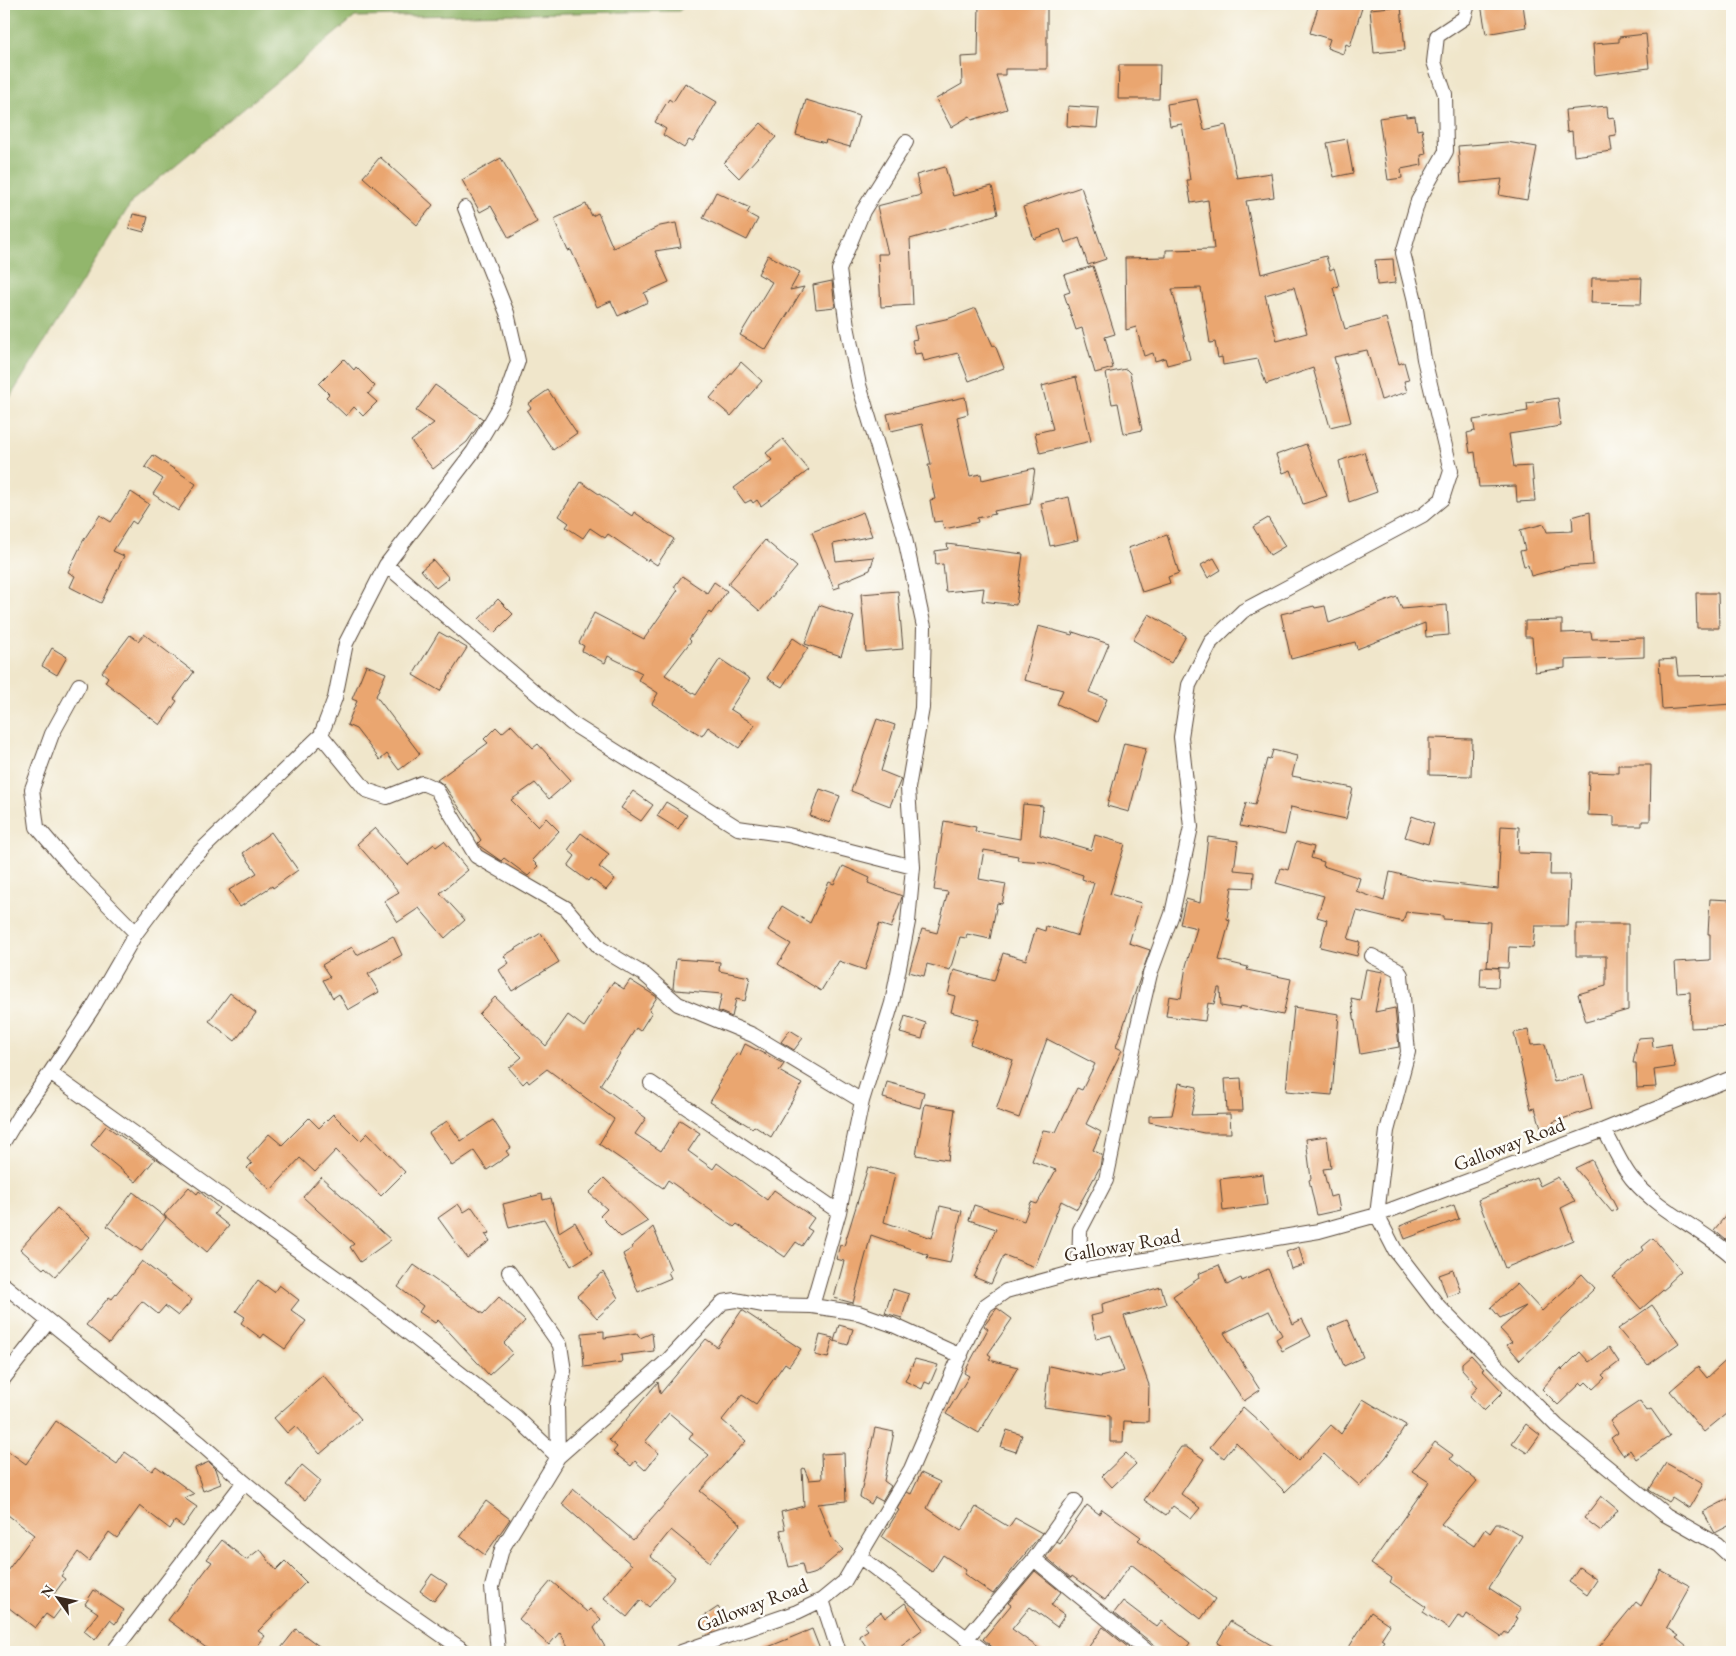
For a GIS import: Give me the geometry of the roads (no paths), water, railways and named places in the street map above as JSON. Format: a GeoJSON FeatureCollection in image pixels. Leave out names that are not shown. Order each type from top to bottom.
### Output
{"type":"FeatureCollection","features":[{"type":"Feature","properties":{"kind":"street"},"geometry":{"type":"LineString","coordinates":[[1079,1271],[1080,1230],[1106,1180],[1150,974],[1172,914],[1191,827],[1181,737],[1190,686],[1211,642],[1243,612],[1423,515],[1442,499],[1451,471],[1424,359],[1414,297],[1403,253],[1418,201],[1446,151],[1445,94],[1434,62],[1437,36],[1464,18],[1468,4]]}},
{"type":"Feature","properties":{"kind":"street"},"geometry":{"type":"LineString","coordinates":[[812,1306],[839,1212],[862,1101],[892,1003],[908,922],[913,867],[908,788],[922,708],[924,627],[904,534],[859,385],[847,326],[839,270],[863,211],[906,142]]}},
{"type":"Feature","properties":{"kind":"street"},"geometry":{"type":"LineString","coordinates":[[4,1141],[92,1009],[136,933],[190,861],[321,735],[335,698],[346,643],[386,565],[473,452],[504,398],[518,361],[507,313],[465,208]]}},
{"type":"Feature","properties":{"kind":"street"},"geometry":{"type":"LineString","coordinates":[[386,565],[571,723],[738,828],[788,835],[913,867]]}},
{"type":"Feature","properties":{"kind":"street"},"geometry":{"type":"LineString","coordinates":[[79,685],[52,734],[32,789],[37,827],[72,868],[136,933]]}},
{"type":"Feature","properties":{"kind":"street"},"geometry":{"type":"LineString","coordinates":[[321,735],[366,790],[387,797],[422,783],[436,789],[476,856],[566,908],[600,948],[645,975],[678,1004],[753,1035],[862,1101]]}},
{"type":"Feature","properties":{"kind":"street"},"geometry":{"type":"LineString","coordinates":[[1372,956],[1397,969],[1400,975],[1408,1052],[1387,1131],[1377,1215],[1396,1250],[1439,1307],[1557,1426],[1666,1515],[1716,1544],[1732,1558]]}},
{"type":"Feature","properties":{"kind":"street"},"geometry":{"type":"LineString","coordinates":[[50,1073],[356,1292],[516,1417],[558,1457]]}},
{"type":"Feature","properties":{"kind":"street","name":"Galloway Road"},"geometry":{"type":"LineString","coordinates":[[681,1652],[797,1612],[822,1600],[844,1582],[911,1469],[972,1328],[986,1305],[1006,1291],[1079,1271],[1319,1231],[1377,1215],[1604,1130],[1732,1078]]}},
{"type":"Feature","properties":{"kind":"street"},"geometry":{"type":"LineString","coordinates":[[651,1083],[839,1212]]}},
{"type":"Feature","properties":{"kind":"street"},"geometry":{"type":"LineString","coordinates":[[1604,1130],[1632,1179],[1661,1208],[1713,1239],[1732,1256]]}},
{"type":"Feature","properties":{"kind":"street"},"geometry":{"type":"LineString","coordinates":[[510,1272],[560,1345],[564,1371],[557,1405],[558,1457]]}},
{"type":"Feature","properties":{"kind":"street"},"geometry":{"type":"LineString","coordinates":[[4,1285],[201,1444],[364,1581],[466,1652]]}},
{"type":"Feature","properties":{"kind":"street"},"geometry":{"type":"LineString","coordinates":[[498,1652],[492,1587],[502,1549],[558,1457],[668,1360],[723,1302],[736,1300],[762,1305],[812,1306],[859,1313],[893,1325],[961,1356]]}},
{"type":"Feature","properties":{"kind":"street"},"geometry":{"type":"LineString","coordinates":[[4,1378],[48,1322]]}},
{"type":"Feature","properties":{"kind":"street"},"geometry":{"type":"LineString","coordinates":[[113,1652],[244,1482]]}},
{"type":"Feature","properties":{"kind":"street"},"geometry":{"type":"LineString","coordinates":[[967,1638],[1034,1559],[1075,1501]]}},
{"type":"Feature","properties":{"kind":"street"},"geometry":{"type":"LineString","coordinates":[[860,1557],[986,1652]]}},
{"type":"Feature","properties":{"kind":"street"},"geometry":{"type":"LineString","coordinates":[[1034,1559],[1148,1652]]}},
{"type":"Feature","properties":{"kind":"street"},"geometry":{"type":"LineString","coordinates":[[822,1600],[839,1652]]}}]}
